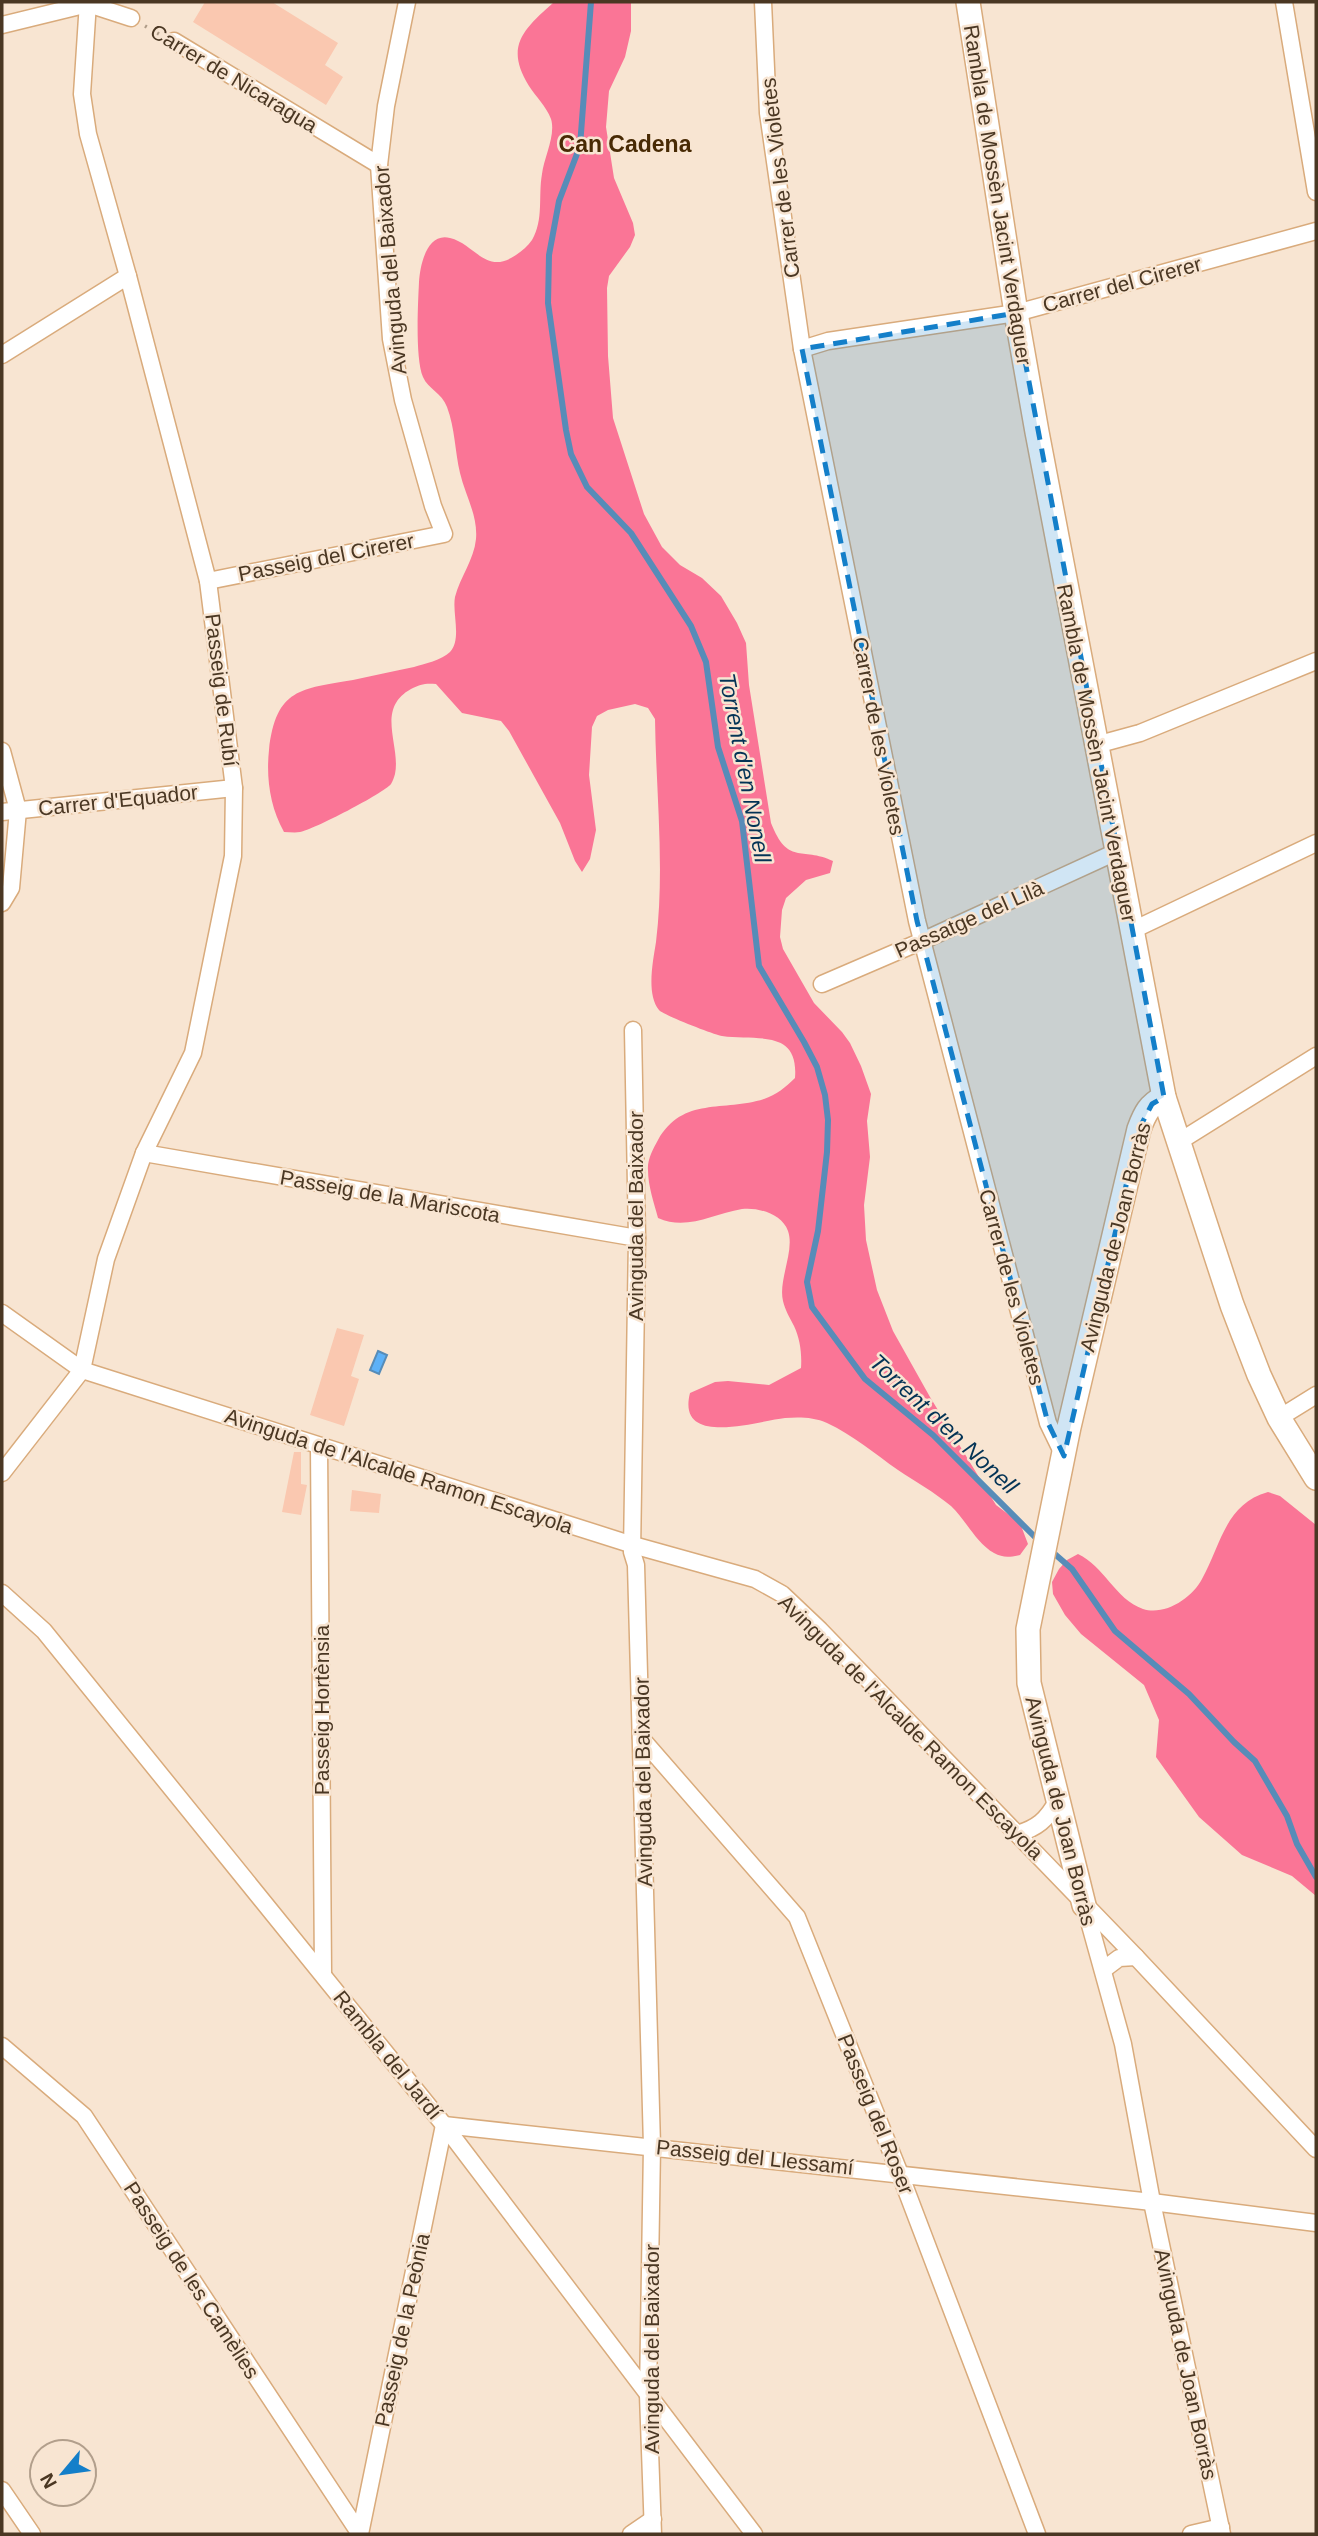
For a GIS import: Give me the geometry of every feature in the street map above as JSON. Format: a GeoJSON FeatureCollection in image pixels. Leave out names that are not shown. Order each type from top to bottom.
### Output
{"type":"FeatureCollection","features":[{"type":"Feature","properties":{"kind":"street","name":"Avinguda del Baixador"},"geometry":{"type":"LineString","coordinates":[[408,2],[386,106],[379,165],[391,339],[403,400],[433,506],[444,534]]}},
{"type":"Feature","properties":{"kind":"street","name":"Carrer de les Violetes"},"geometry":{"type":"LineString","coordinates":[[762,2],[768,113],[802,349],[922,941],[1048,1423],[1064,1456]]}},
{"type":"Feature","properties":{"kind":"street","name":"Rambla de Mossèn Jacint Verdaguer"},"geometry":{"type":"LineString","coordinates":[[968,2],[1016,313],[1164,1097],[1231,1305],[1279,1418],[1316,1478]]}},
{"type":"Feature","properties":{"kind":"street"},"geometry":{"type":"LineString","coordinates":[[1284,2],[1316,192]]}},
{"type":"Feature","properties":{"kind":"street","name":"Carrer de Nicaragua"},"geometry":{"type":"LineString","coordinates":[[88,3],[131,18]]}},
{"type":"Feature","properties":{"kind":"street"},"geometry":{"type":"LineString","coordinates":[[2,25],[88,3]]}},
{"type":"Feature","properties":{"kind":"street","name":"Passeig de Rubí"},"geometry":{"type":"LineString","coordinates":[[82,1370],[106,1259],[144,1153],[193,1053],[233,856],[234,788],[208,580],[88,134],[82,94],[88,3]]}},
{"type":"Feature","properties":{"kind":"street","name":"Carrer de Nicaragua"},"geometry":{"type":"LineString","coordinates":[[174,41],[379,165]]}},
{"type":"Feature","properties":{"kind":"street","name":"Carrer del Cirerer"},"geometry":{"type":"LineString","coordinates":[[802,349],[828,341],[1016,313],[1316,231]]}},
{"type":"Feature","properties":{"kind":"street"},"geometry":{"type":"LineString","coordinates":[[2,355],[128,276]]}},
{"type":"Feature","properties":{"kind":"street","name":"Passeig del Cirerer"},"geometry":{"type":"LineString","coordinates":[[208,580],[444,534]]}},
{"type":"Feature","properties":{"kind":"street"},"geometry":{"type":"LineString","coordinates":[[1096,745],[1140,733],[1316,661]]}},
{"type":"Feature","properties":{"kind":"street"},"geometry":{"type":"LineString","coordinates":[[2,751],[10,811],[11,888],[2,903]]}},
{"type":"Feature","properties":{"kind":"street","name":"Carrer d'Equador"},"geometry":{"type":"LineString","coordinates":[[10,811],[234,788]]}},
{"type":"Feature","properties":{"kind":"street"},"geometry":{"type":"LineString","coordinates":[[1131,932],[1316,843]]}},
{"type":"Feature","properties":{"kind":"street","name":"Passatge del Lilà"},"geometry":{"type":"LineString","coordinates":[[822,984],[1116,852]]}},
{"type":"Feature","properties":{"kind":"street","name":"Avinguda del Baixador"},"geometry":{"type":"LineString","coordinates":[[633,1030],[637,1238],[633,1545],[637,1590],[652,2146],[648,2395],[653,2527]]}},
{"type":"Feature","properties":{"kind":"street"},"geometry":{"type":"LineString","coordinates":[[1177,1143],[1316,1056]]}},
{"type":"Feature","properties":{"kind":"street","name":"Avinguda de Joan Borràs"},"geometry":{"type":"LineString","coordinates":[[1164,1097],[1152,1104],[1144,1114],[1139,1129],[1064,1456],[1028,1629],[1029,1683],[1084,1905],[1123,2044],[1152,2202],[1221,2531]]}},
{"type":"Feature","properties":{"kind":"street","name":"Passeig de la Mariscota"},"geometry":{"type":"LineString","coordinates":[[144,1153],[637,1238]]}},
{"type":"Feature","properties":{"kind":"street","name":"Avinguda de l'Alcalde Ramon Escayola"},"geometry":{"type":"LineString","coordinates":[[2,1313],[82,1370],[633,1545],[731,1571],[755,1579],[782,1594],[1136,1957],[1316,2149]]}},
{"type":"Feature","properties":{"kind":"street"},"geometry":{"type":"LineString","coordinates":[[2,1473],[82,1370]]}},
{"type":"Feature","properties":{"kind":"street"},"geometry":{"type":"LineString","coordinates":[[1279,1418],[1316,1395]]}},
{"type":"Feature","properties":{"kind":"street","name":"Passeig Hortènsia"},"geometry":{"type":"LineString","coordinates":[[319,1446],[323,1975]]}},
{"type":"Feature","properties":{"kind":"street","name":"Rambla del Jardí"},"geometry":{"type":"LineString","coordinates":[[2,1592],[44,1631],[444,2125],[754,2534]]}},
{"type":"Feature","properties":{"kind":"street","name":"Passeig del Roser"},"geometry":{"type":"LineString","coordinates":[[641,1738],[797,1917],[900,2174],[1037,2534]]}},
{"type":"Feature","properties":{"kind":"street"},"geometry":{"type":"LineString","coordinates":[[1017,1834],[1040,1825],[1057,1801]]}},
{"type":"Feature","properties":{"kind":"street"},"geometry":{"type":"LineString","coordinates":[[1103,1970],[1119,1958],[1136,1957]]}},
{"type":"Feature","properties":{"kind":"street","name":"Passeig de les Camèlies"},"geometry":{"type":"LineString","coordinates":[[2,2046],[84,2116],[360,2534]]}},
{"type":"Feature","properties":{"kind":"street","name":"Passeig del Llessamí"},"geometry":{"type":"LineString","coordinates":[[444,2125],[1152,2202],[1316,2223]]}},
{"type":"Feature","properties":{"kind":"street","name":"Passeig de la Peònia"},"geometry":{"type":"LineString","coordinates":[[360,2534],[444,2125]]}},
{"type":"Feature","properties":{"kind":"street"},"geometry":{"type":"LineString","coordinates":[[2,2490],[32,2534]]}},
{"type":"Feature","properties":{"kind":"street"},"geometry":{"type":"LineString","coordinates":[[631,2534],[653,2527]]}},
{"type":"Feature","properties":{"kind":"street"},"geometry":{"type":"LineString","coordinates":[[1191,2534],[1221,2531]]}},
{"type":"Feature","properties":{"kind":"path","name":"Carrer de Nicaragua"},"geometry":{"type":"LineString","coordinates":[[131,18],[174,41]]}},
{"type":"Feature","properties":{"kind":"highlighted area"},"geometry":{"type":"Polygon","coordinates":[[[1016,313],[1164,1097],[1152,1104],[1139,1129],[1064,1456],[1048,1423],[917,921],[802,349],[1016,313]]]}},
{"type":"Feature","properties":{"kind":"shaded area"},"geometry":{"type":"Polygon","coordinates":[[[554,2],[631,2],[631,31],[625,57],[609,91],[606,127],[614,178],[633,223],[635,235],[630,247],[609,276],[607,288],[608,356],[613,418],[644,514],[662,547],[680,565],[702,578],[721,596],[746,643],[749,685],[771,823],[777,836],[790,850],[833,861],[830,873],[806,880],[786,898],[782,910],[780,937],[783,949],[814,1003],[850,1043],[871,1094],[867,1121],[870,1157],[864,1205],[866,1240],[877,1290],[893,1331],[996,1505],[1020,1523],[1028,1544],[1020,1555],[997,1555],[988,1549],[945,1501],[827,1423],[812,1419],[785,1418],[739,1426],[707,1426],[695,1421],[689,1410],[690,1393],[715,1382],[769,1385],[801,1368],[799,1341],[785,1308],[782,1293],[790,1239],[781,1220],[755,1209],[731,1211],[679,1223],[658,1218],[649,1182],[649,1158],[668,1126],[679,1117],[705,1108],[749,1103],[768,1097],[795,1078],[794,1062],[790,1051],[783,1044],[761,1038],[717,1035],[663,1013],[655,1003],[652,977],[659,914],[659,831],[655,719],[648,708],[635,704],[608,710],[597,716],[592,727],[589,775],[596,830],[590,859],[582,872],[560,823],[509,731],[501,721],[462,713],[436,684],[423,684],[411,689],[400,697],[394,707],[392,728],[395,774],[386,789],[333,818],[300,832],[284,832],[275,813],[269,782],[269,750],[272,730],[285,703],[294,695],[319,686],[433,661],[447,655],[454,647],[455,597],[473,554],[476,530],[460,473],[447,407],[425,381],[420,368],[420,275],[426,251],[442,237],[459,241],[481,257],[497,262],[506,261],[516,255],[532,240],[536,232],[542,174],[552,125],[546,110],[522,72],[518,49],[526,30],[554,2]]]}},
{"type":"Feature","properties":{"kind":"shaded area"},"geometry":{"type":"Polygon","coordinates":[[[1268,1492],[1280,1496],[1316,1525],[1316,1896],[1292,1876],[1242,1855],[1199,1817],[1156,1757],[1159,1720],[1144,1685],[1081,1634],[1065,1615],[1053,1594],[1052,1582],[1059,1569],[1067,1560],[1078,1554],[1095,1566],[1133,1604],[1151,1610],[1169,1608],[1192,1593],[1202,1579],[1233,1516],[1242,1506],[1268,1492]]]}},
{"type":"Feature","properties":{"kind":"water"},"geometry":{"type":"Polygon","coordinates":[[[378,1351],[387,1355],[379,1374],[370,1370],[378,1351]]]}},
{"type":"Feature","properties":{"kind":"building"},"geometry":{"type":"Polygon","coordinates":[[[205,2],[272,2],[338,43],[325,65],[343,77],[326,105],[193,22],[205,2]]]}},
{"type":"Feature","properties":{"kind":"building"},"geometry":{"type":"Polygon","coordinates":[[[337,1328],[364,1335],[351,1376],[359,1379],[344,1426],[310,1415],[337,1328]]]}},
{"type":"Feature","properties":{"kind":"building"},"geometry":{"type":"Polygon","coordinates":[[[294,1452],[301,1452],[301,1484],[307,1485],[301,1515],[282,1512],[294,1452]]]}},
{"type":"Feature","properties":{"kind":"building"},"geometry":{"type":"Polygon","coordinates":[[[352,1490],[381,1494],[379,1513],[350,1511],[352,1490]]]}},
{"type":"Feature","properties":{"kind":"waterway","name":"Torrent d'en Nonell"},"geometry":{"type":"LineString","coordinates":[[591,2],[580,146],[559,201],[549,255],[548,303],[566,430],[571,454],[587,487],[631,533],[691,626],[706,662],[718,747],[742,821],[759,966],[817,1067],[825,1095],[828,1120],[827,1152],[818,1231],[807,1282],[812,1307],[865,1379],[933,1435],[1040,1542]]}},
{"type":"Feature","properties":{"kind":"waterway","name":"Torrent d'en Nonell"},"geometry":{"type":"LineString","coordinates":[[1049,1549],[1072,1569],[1115,1631],[1189,1694],[1255,1761],[1287,1816],[1297,1844],[1316,1877]]}},
{"type":"Feature","properties":{"kind":"district","name":"Can Cadena"},"geometry":{"type":"Point","coordinates":[625,144]}}]}
